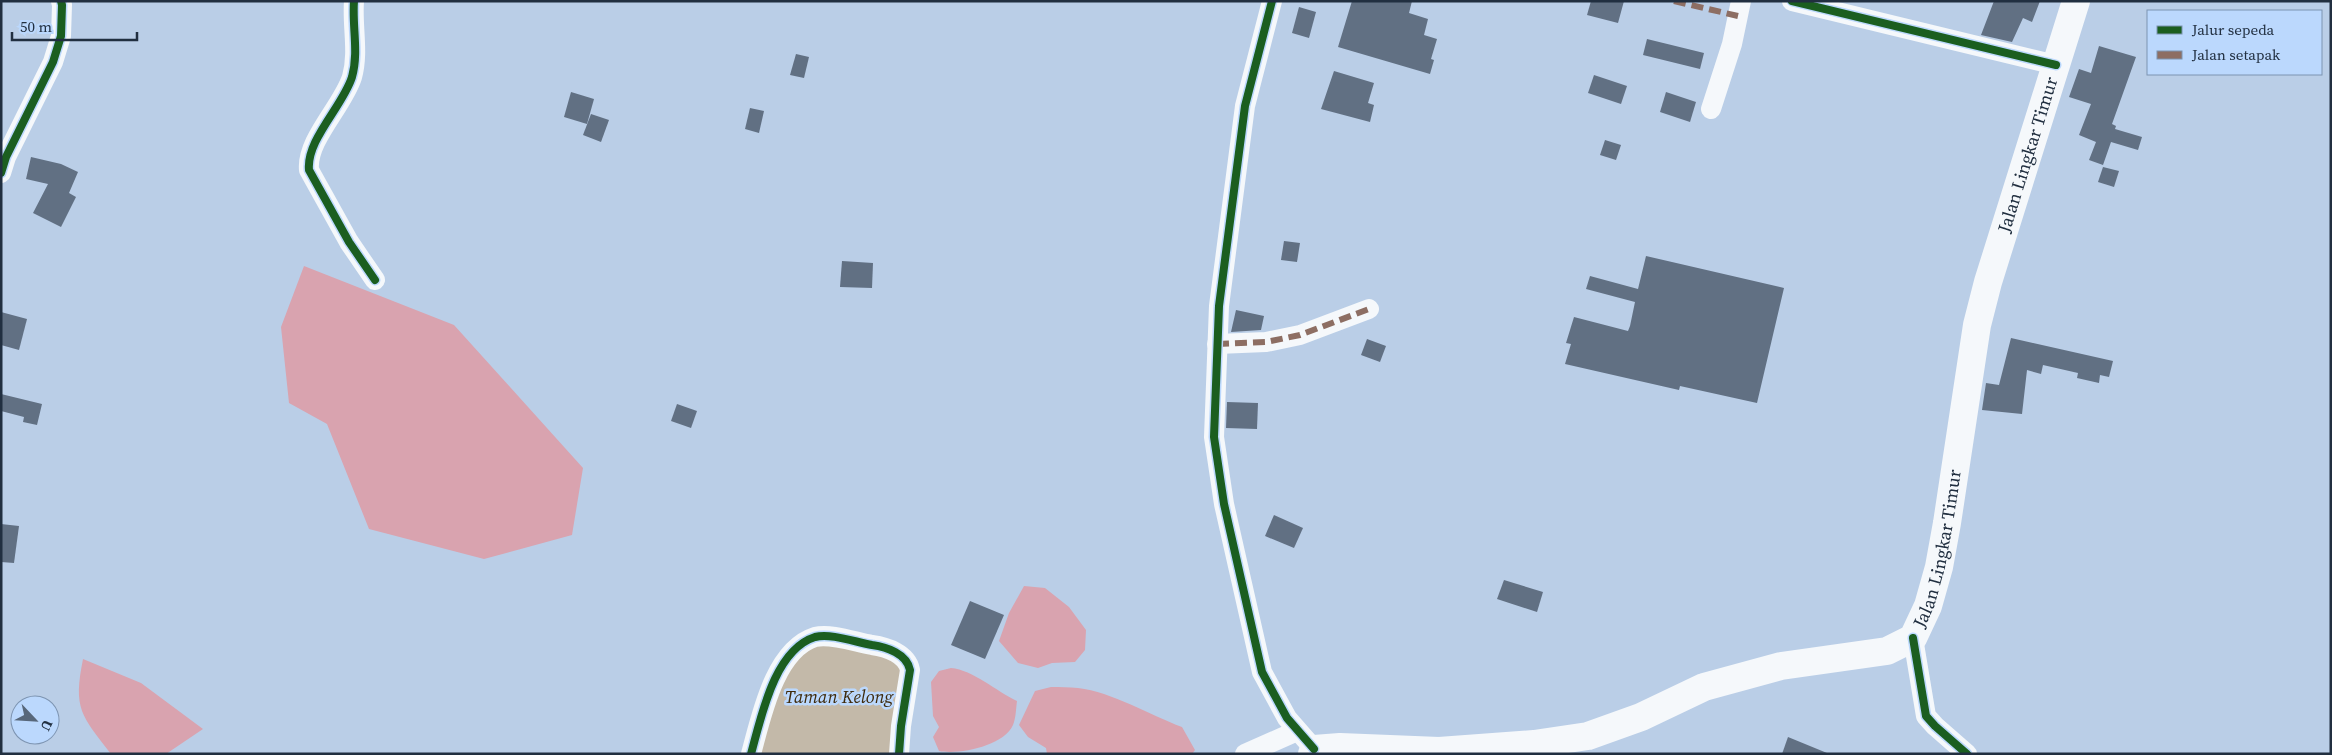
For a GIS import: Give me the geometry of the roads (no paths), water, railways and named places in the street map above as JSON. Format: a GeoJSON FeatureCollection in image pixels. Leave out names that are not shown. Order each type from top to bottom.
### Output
{"type":"FeatureCollection","features":[{"type":"Feature","properties":{"kind":"main road","name":"Jalan Lingkar Timur"},"geometry":{"type":"LineString","coordinates":[[1308,745],[1439,752],[1534,744],[1588,736],[1641,717],[1704,687],[1781,666],[1887,651],[1913,638],[1928,606],[1939,567],[1948,523],[1977,325],[1988,282],[2076,1]]}},
{"type":"Feature","properties":{"kind":"street"},"geometry":{"type":"LineString","coordinates":[[1,173],[14,141],[53,62],[61,36],[61,1]]}},
{"type":"Feature","properties":{"kind":"street"},"geometry":{"type":"LineString","coordinates":[[354,1],[356,55],[352,79],[348,90],[312,150],[308,164],[309,170],[340,226],[375,280]]}},
{"type":"Feature","properties":{"kind":"street"},"geometry":{"type":"LineString","coordinates":[[1245,754],[1308,745],[1287,718],[1262,672],[1224,504],[1214,437],[1219,306],[1245,106],[1272,1]]}},
{"type":"Feature","properties":{"kind":"street"},"geometry":{"type":"LineString","coordinates":[[1711,109],[1732,44],[1742,1]]}},
{"type":"Feature","properties":{"kind":"street"},"geometry":{"type":"LineString","coordinates":[[1792,1],[2056,65]]}},
{"type":"Feature","properties":{"kind":"street"},"geometry":{"type":"LineString","coordinates":[[1217,344],[1266,342],[1300,335],[1369,308]]}},
{"type":"Feature","properties":{"kind":"street"},"geometry":{"type":"LineString","coordinates":[[751,754],[767,701],[781,666],[791,653],[801,645],[815,637],[827,636],[878,646],[897,653],[908,662],[910,670],[901,726],[899,754]]}},
{"type":"Feature","properties":{"kind":"street"},"geometry":{"type":"LineString","coordinates":[[1913,638],[1926,716],[1934,726],[1967,754]]}},
{"type":"Feature","properties":{"kind":"park label","name":"Taman Kelong"},"geometry":{"type":"Point","coordinates":[839,697]}}]}
